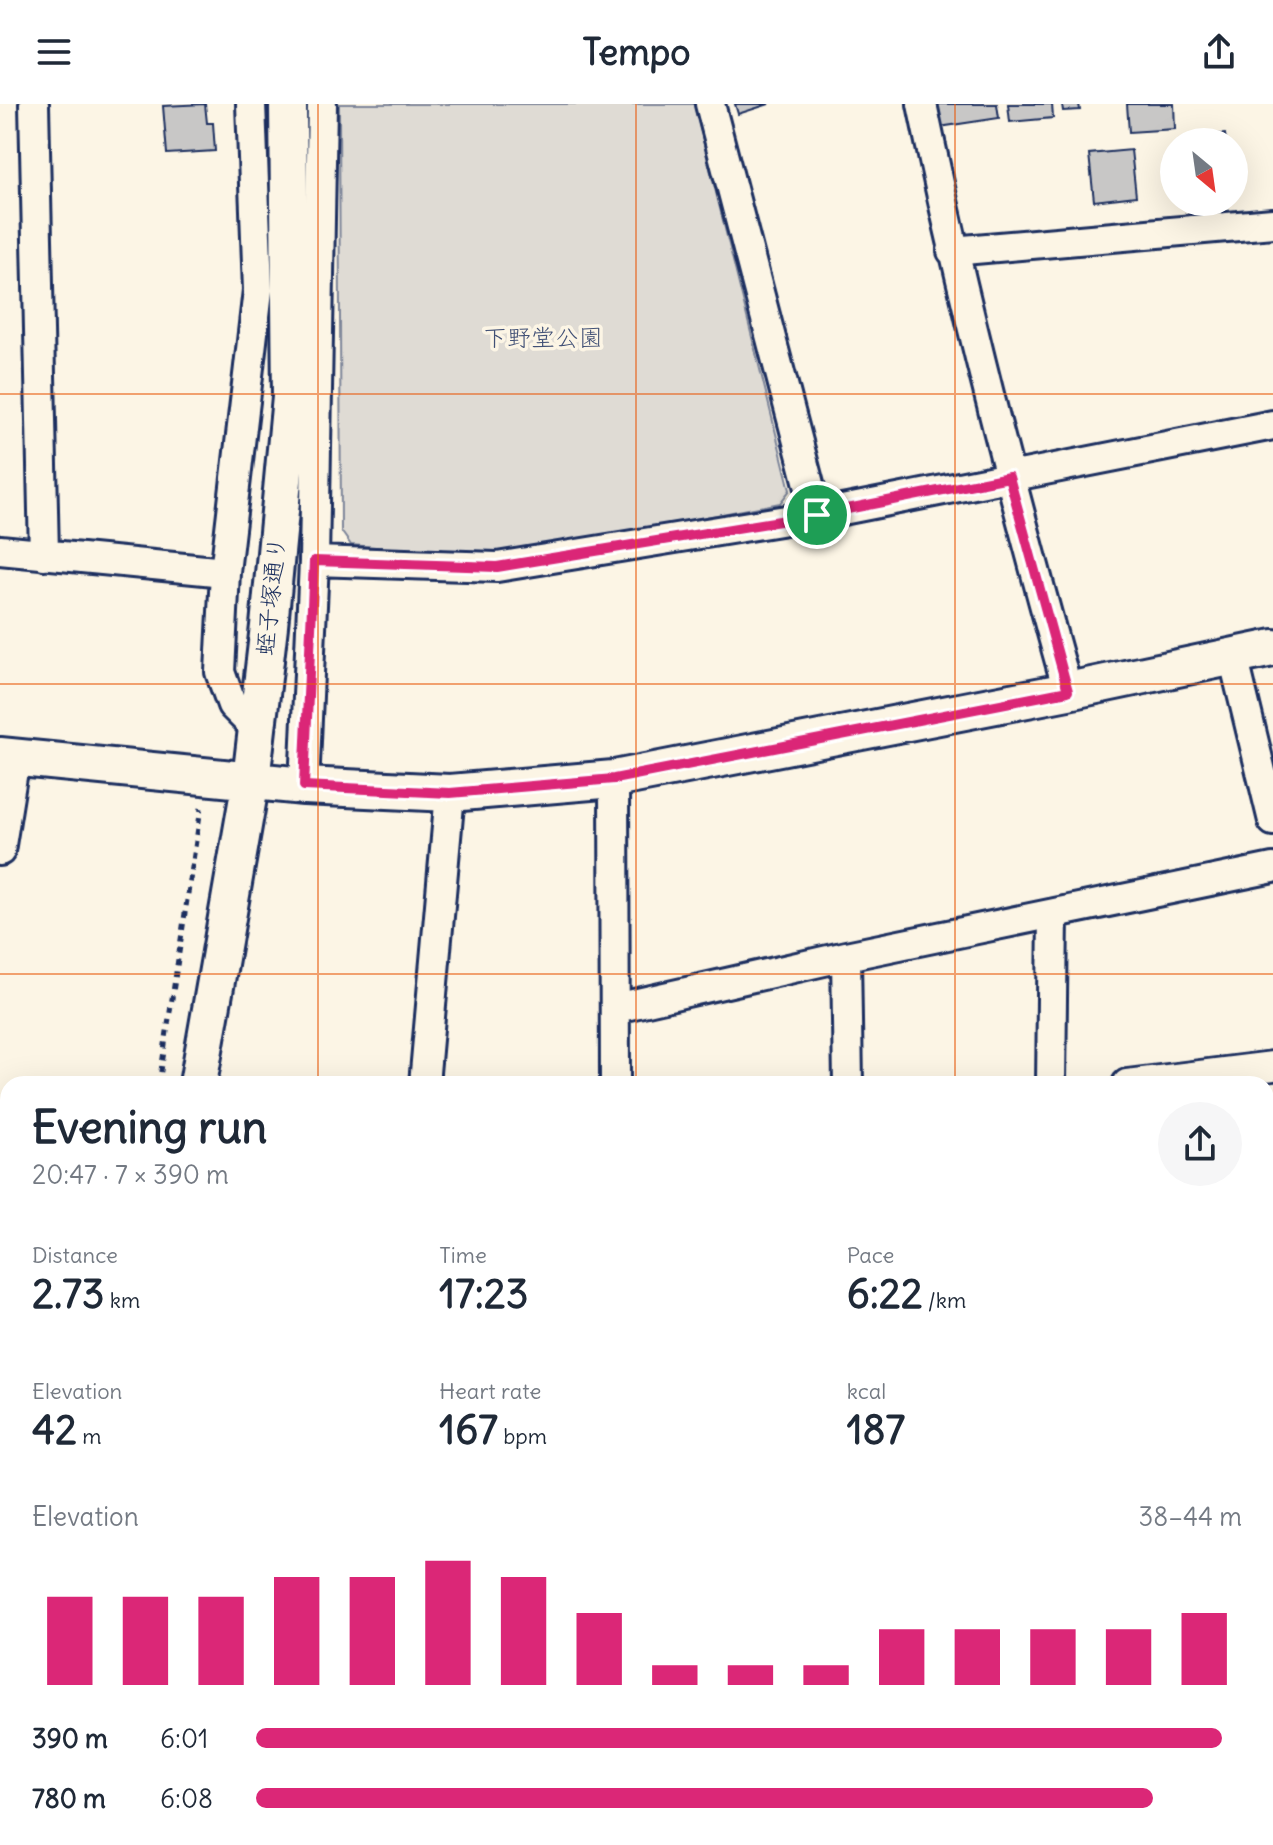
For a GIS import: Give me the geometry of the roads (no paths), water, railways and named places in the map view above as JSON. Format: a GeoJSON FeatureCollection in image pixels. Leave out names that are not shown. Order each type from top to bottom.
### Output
{"type":"FeatureCollection","features":[{"type":"Feature","properties":{"kind":"street"},"geometry":{"type":"LineString","coordinates":[[34,104],[44,555]]}},
{"type":"Feature","properties":{"kind":"street"},"geometry":{"type":"LineString","coordinates":[[251,104],[258,290],[225,572],[220,672],[232,705],[258,715]]}},
{"type":"Feature","properties":{"kind":"street","name":"蛭子塚通り"},"geometry":{"type":"LineString","coordinates":[[199,1076],[251,780],[291,397],[288,104]]}},
{"type":"Feature","properties":{"kind":"street"},"geometry":{"type":"LineString","coordinates":[[304,786],[314,561],[322,104]]}},
{"type":"Feature","properties":{"kind":"street"},"geometry":{"type":"LineString","coordinates":[[710,104],[817,515]]}},
{"type":"Feature","properties":{"kind":"street"},"geometry":{"type":"LineString","coordinates":[[922,104],[952,251],[1009,477],[1068,691]]}},
{"type":"Feature","properties":{"kind":"street"},"geometry":{"type":"LineString","coordinates":[[952,251],[1273,223]]}},
{"type":"Feature","properties":{"kind":"street"},"geometry":{"type":"LineString","coordinates":[[314,561],[497,567],[817,515],[1273,425]]}},
{"type":"Feature","properties":{"kind":"street"},"geometry":{"type":"LineString","coordinates":[[0,550],[225,572]]}},
{"type":"Feature","properties":{"kind":"street"},"geometry":{"type":"LineString","coordinates":[[0,851],[8,757],[304,786],[450,793],[614,779],[1273,648]]}},
{"type":"Feature","properties":{"kind":"street"},"geometry":{"type":"LineString","coordinates":[[1233,656],[1273,821]]}},
{"type":"Feature","properties":{"kind":"street"},"geometry":{"type":"LineString","coordinates":[[614,779],[615,1076]]}},
{"type":"Feature","properties":{"kind":"street"},"geometry":{"type":"LineString","coordinates":[[425,1076],[450,793]]}},
{"type":"Feature","properties":{"kind":"street"},"geometry":{"type":"LineString","coordinates":[[616,1008],[846,956],[1273,868]]}},
{"type":"Feature","properties":{"kind":"street"},"geometry":{"type":"LineString","coordinates":[[1051,1076],[1053,914]]}},
{"type":"Feature","properties":{"kind":"street"},"geometry":{"type":"LineString","coordinates":[[846,956],[848,1076]]}},
{"type":"Feature","properties":{"kind":"street"},"geometry":{"type":"LineString","coordinates":[[1192,1076],[1273,1066]]}},
{"type":"Feature","properties":{"kind":"park label","name":"下野堂公園"},"geometry":{"type":"Point","coordinates":[543,338]}}]}
